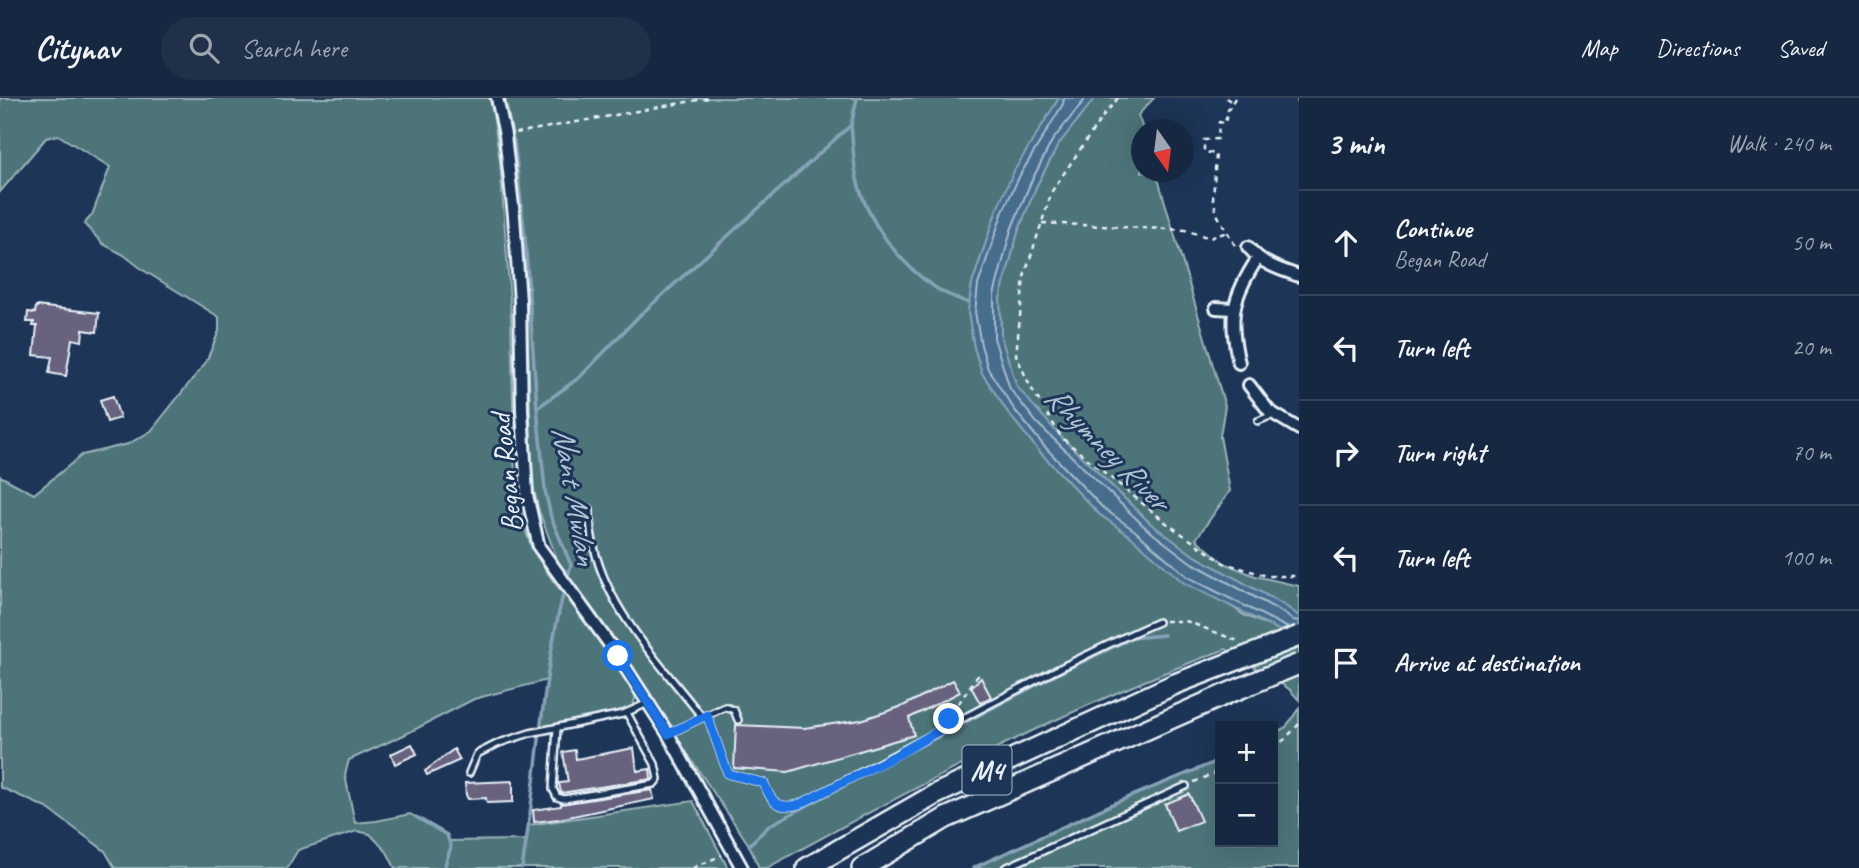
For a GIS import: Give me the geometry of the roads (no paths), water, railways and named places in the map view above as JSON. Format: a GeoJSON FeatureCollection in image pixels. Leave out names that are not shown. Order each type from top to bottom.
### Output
{"type":"FeatureCollection","features":[{"type":"Feature","properties":{"kind":"highway","name":"M4"},"geometry":{"type":"LineString","coordinates":[[807,868],[936,794],[1175,684],[1299,636]]}},
{"type":"Feature","properties":{"kind":"highway","name":"M4"},"geometry":{"type":"LineString","coordinates":[[862,868],[946,818],[1299,664]]}},
{"type":"Feature","properties":{"kind":"street","name":"Began Road"},"geometry":{"type":"LineString","coordinates":[[497,98],[505,135],[520,302],[527,495],[539,547],[618,656],[668,734],[743,868]]}},
{"type":"Feature","properties":{"kind":"street"},"geometry":{"type":"LineString","coordinates":[[1248,247],[1269,265],[1299,275]]}},
{"type":"Feature","properties":{"kind":"street"},"geometry":{"type":"LineString","coordinates":[[1240,363],[1232,335],[1233,309],[1243,280],[1258,258]]}},
{"type":"Feature","properties":{"kind":"street"},"geometry":{"type":"LineString","coordinates":[[1216,308],[1233,309]]}},
{"type":"Feature","properties":{"kind":"street"},"geometry":{"type":"LineString","coordinates":[[1249,385],[1269,411],[1299,429]]}},
{"type":"Feature","properties":{"kind":"lane"},"geometry":{"type":"LineString","coordinates":[[1258,421],[1275,414]]}},
{"type":"Feature","properties":{"kind":"lane"},"geometry":{"type":"LineString","coordinates":[[590,509],[589,526],[602,574],[627,622],[705,716],[728,774],[764,783],[769,797],[779,805],[789,807],[897,755],[950,724],[1110,643],[1158,622]]}},
{"type":"Feature","properties":{"kind":"lane"},"geometry":{"type":"LineString","coordinates":[[469,773],[477,754],[499,743],[530,733],[627,713],[648,703]]}},
{"type":"Feature","properties":{"kind":"lane"},"geometry":{"type":"LineString","coordinates":[[668,734],[725,707],[734,710],[738,720]]}},
{"type":"Feature","properties":{"kind":"lane"},"geometry":{"type":"LineString","coordinates":[[557,728],[553,789],[557,797],[564,799],[654,784],[658,779],[655,764],[627,713]]}},
{"type":"Feature","properties":{"kind":"lane"},"geometry":{"type":"LineString","coordinates":[[1005,868],[1186,786]]}},
{"type":"Feature","properties":{"kind":"water"},"geometry":{"type":"Polygon","coordinates":[[[1059,98],[1095,98],[1058,145],[1036,187],[1018,232],[1000,298],[1001,337],[1017,387],[1062,438],[1151,524],[1193,555],[1299,616],[1299,643],[1277,629],[1184,583],[1130,536],[1099,514],[1039,451],[1009,414],[982,373],[968,312],[972,284],[997,209],[1014,171],[1059,98]]]}},
{"type":"Feature","properties":{"kind":"waterway","name":"Nant Mwlan"},"geometry":{"type":"LineString","coordinates":[[567,579],[571,565],[551,517],[545,490],[537,408],[580,377],[639,316],[851,125],[857,98]]}},
{"type":"Feature","properties":{"kind":"waterway"},"geometry":{"type":"LineString","coordinates":[[851,125],[857,179],[878,227],[899,256],[925,280],[942,292],[969,303]]}},
{"type":"Feature","properties":{"kind":"waterway"},"geometry":{"type":"LineString","coordinates":[[514,141],[525,238],[537,408]]}},
{"type":"Feature","properties":{"kind":"waterway","name":"Nant Mwlan"},"geometry":{"type":"LineString","coordinates":[[522,868],[550,657],[565,587]]}},
{"type":"Feature","properties":{"kind":"waterway"},"geometry":{"type":"LineString","coordinates":[[749,845],[770,825],[1057,674],[1132,638],[1164,635]]}},
{"type":"Feature","properties":{"kind":"waterway"},"geometry":{"type":"LineString","coordinates":[[973,868],[1117,802],[1215,762]]}},
{"type":"Feature","properties":{"kind":"waterway"},"geometry":{"type":"LineString","coordinates":[[416,817],[447,835],[451,847],[444,868]]}},
{"type":"Feature","properties":{"kind":"water label","name":"Rhymney River"},"geometry":{"type":"Point","coordinates":[1107,448]}}]}
